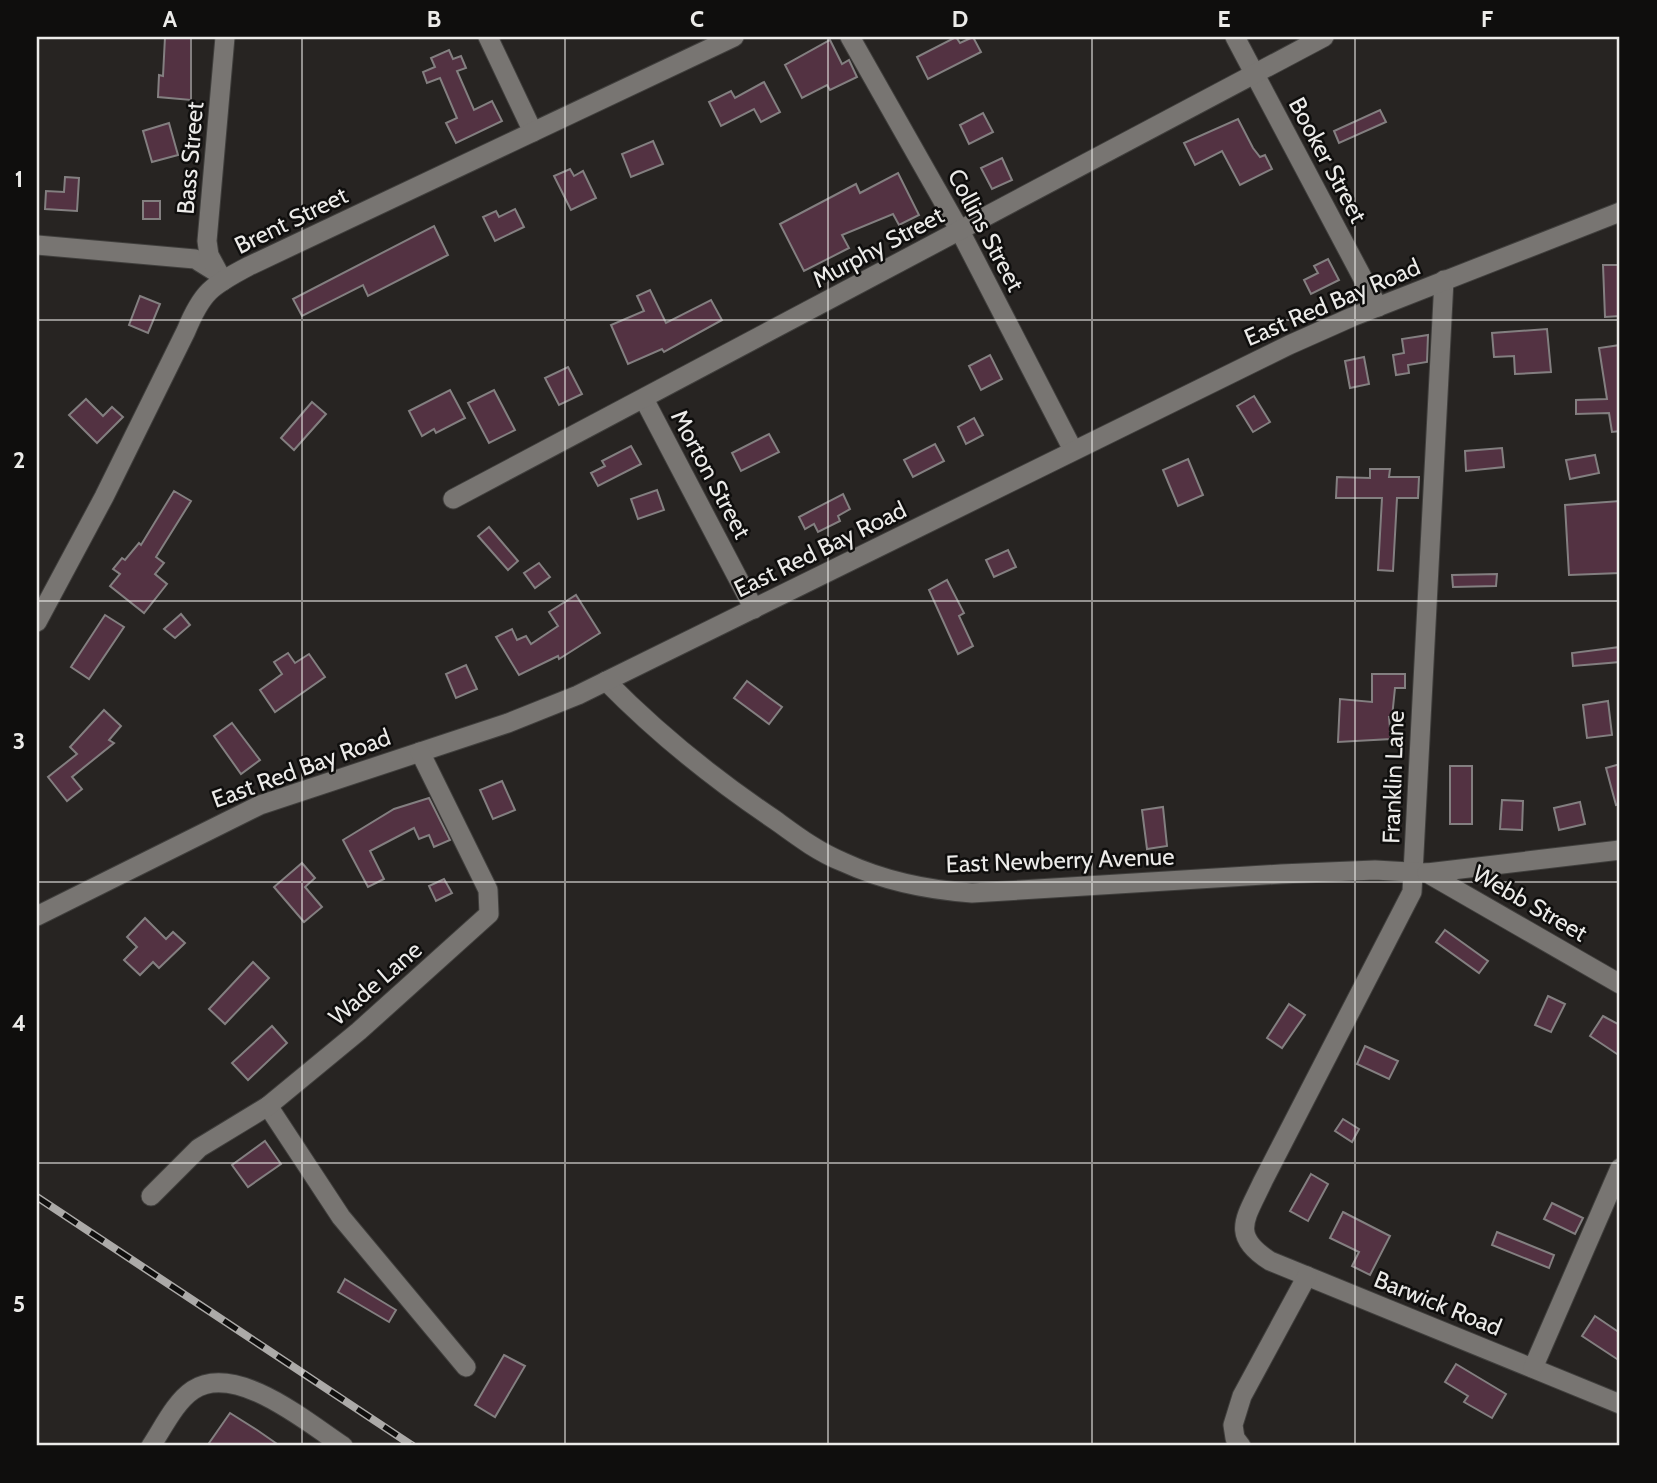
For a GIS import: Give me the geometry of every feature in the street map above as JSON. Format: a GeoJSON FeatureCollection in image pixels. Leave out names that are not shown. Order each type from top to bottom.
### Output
{"type":"FeatureCollection","features":[{"type":"Feature","properties":{"kind":"street","name":"Bass Street"},"geometry":{"type":"LineString","coordinates":[[223,281],[209,255],[207,241],[225,37]]}},
{"type":"Feature","properties":{"kind":"street"},"geometry":{"type":"LineString","coordinates":[[488,37],[533,132]]}},
{"type":"Feature","properties":{"kind":"street","name":"Brent Street"},"geometry":{"type":"LineString","coordinates":[[37,622],[104,497],[186,331],[196,303],[223,281],[734,37]]}},
{"type":"Feature","properties":{"kind":"street","name":"Collins Street"},"geometry":{"type":"LineString","coordinates":[[850,37],[960,231],[1073,450]]}},
{"type":"Feature","properties":{"kind":"street","name":"Booker Street"},"geometry":{"type":"LineString","coordinates":[[1234,37],[1378,307]]}},
{"type":"Feature","properties":{"kind":"street","name":"Murphy Street"},"geometry":{"type":"LineString","coordinates":[[453,499],[1324,37]]}},
{"type":"Feature","properties":{"kind":"street","name":"East Red Bay Road"},"geometry":{"type":"LineString","coordinates":[[37,916],[260,805],[518,719],[606,681],[1289,345],[1444,280],[1620,212]]}},
{"type":"Feature","properties":{"kind":"street"},"geometry":{"type":"LineString","coordinates":[[37,245],[195,259],[213,267],[223,281]]}},
{"type":"Feature","properties":{"kind":"street","name":"Franklin Lane"},"geometry":{"type":"LineString","coordinates":[[1245,1237],[1248,1214],[1263,1181],[1320,1065],[1421,874],[1422,664],[1444,280]]}},
{"type":"Feature","properties":{"kind":"street","name":"Morton Street"},"geometry":{"type":"LineString","coordinates":[[644,399],[754,609]]}},
{"type":"Feature","properties":{"kind":"street","name":"East Newberry Avenue"},"geometry":{"type":"LineString","coordinates":[[606,681],[636,711],[750,804],[817,849],[896,881],[942,891],[972,892],[1281,873],[1375,870],[1421,874],[1620,850]]}},
{"type":"Feature","properties":{"kind":"street","name":"Wade Lane"},"geometry":{"type":"LineString","coordinates":[[151,1196],[199,1148],[268,1106],[359,1031],[489,914],[488,890],[420,752]]}},
{"type":"Feature","properties":{"kind":"street","name":"Webb Street"},"geometry":{"type":"LineString","coordinates":[[1421,874],[1620,984]]}},
{"type":"Feature","properties":{"kind":"street"},"geometry":{"type":"LineString","coordinates":[[268,1106],[341,1217],[466,1367]]}},
{"type":"Feature","properties":{"kind":"street"},"geometry":{"type":"LineString","coordinates":[[1533,1368],[1620,1168]]}},
{"type":"Feature","properties":{"kind":"street","name":"Barwick Road"},"geometry":{"type":"LineString","coordinates":[[1245,1237],[1254,1251],[1307,1276],[1620,1404]]}},
{"type":"Feature","properties":{"kind":"street"},"geometry":{"type":"LineString","coordinates":[[1241,1446],[1235,1438],[1233,1426],[1242,1396],[1307,1276]]}},
{"type":"Feature","properties":{"kind":"street"},"geometry":{"type":"LineString","coordinates":[[151,1446],[184,1398],[204,1385],[222,1381],[258,1393],[343,1446]]}},
{"type":"Feature","properties":{"kind":"building"},"geometry":{"type":"Polygon","coordinates":[[[165,37],[191,37],[191,100],[158,97],[159,75],[163,76],[165,37]]]}},
{"type":"Feature","properties":{"kind":"building"},"geometry":{"type":"Polygon","coordinates":[[[956,37],[960,43],[973,37],[981,52],[928,79],[917,57],[956,37]]]}},
{"type":"Feature","properties":{"kind":"building"},"geometry":{"type":"Polygon","coordinates":[[[830,40],[842,64],[849,60],[857,77],[830,90],[827,85],[802,98],[785,65],[830,40]]]}},
{"type":"Feature","properties":{"kind":"building"},"geometry":{"type":"Polygon","coordinates":[[[449,50],[453,59],[461,56],[466,68],[457,71],[474,110],[492,101],[502,121],[456,143],[446,123],[457,118],[440,78],[427,83],[423,72],[435,67],[431,58],[449,50]]]}},
{"type":"Feature","properties":{"kind":"building"},"geometry":{"type":"Polygon","coordinates":[[[764,82],[780,112],[761,122],[754,109],[721,126],[709,102],[731,91],[735,98],[764,82]]]}},
{"type":"Feature","properties":{"kind":"building"},"geometry":{"type":"Polygon","coordinates":[[[1380,110],[1386,122],[1339,143],[1334,131],[1380,110]]]}},
{"type":"Feature","properties":{"kind":"building"},"geometry":{"type":"Polygon","coordinates":[[[983,113],[993,132],[969,144],[960,125],[983,113]]]}},
{"type":"Feature","properties":{"kind":"building"},"geometry":{"type":"Polygon","coordinates":[[[1238,119],[1253,148],[1260,157],[1265,155],[1272,169],[1240,185],[1222,151],[1195,165],[1184,143],[1238,119]]]}},
{"type":"Feature","properties":{"kind":"building"},"geometry":{"type":"Polygon","coordinates":[[[169,123],[178,155],[152,162],[143,131],[169,123]]]}},
{"type":"Feature","properties":{"kind":"building"},"geometry":{"type":"Polygon","coordinates":[[[653,141],[663,164],[631,177],[622,154],[653,141]]]}},
{"type":"Feature","properties":{"kind":"building"},"geometry":{"type":"Polygon","coordinates":[[[1002,158],[1012,180],[992,189],[981,168],[1002,158]]]}},
{"type":"Feature","properties":{"kind":"building"},"geometry":{"type":"Polygon","coordinates":[[[570,169],[574,176],[583,171],[596,198],[571,210],[554,176],[570,169]]]}},
{"type":"Feature","properties":{"kind":"building"},"geometry":{"type":"Polygon","coordinates":[[[898,173],[919,215],[899,225],[893,214],[842,235],[849,248],[804,271],[780,224],[856,184],[860,193],[898,173]]]}},
{"type":"Feature","properties":{"kind":"building"},"geometry":{"type":"Polygon","coordinates":[[[65,177],[79,178],[77,211],[45,209],[46,191],[64,192],[65,177]]]}},
{"type":"Feature","properties":{"kind":"building"},"geometry":{"type":"Polygon","coordinates":[[[143,201],[160,201],[160,219],[143,219],[143,201]]]}},
{"type":"Feature","properties":{"kind":"building"},"geometry":{"type":"Polygon","coordinates":[[[515,209],[524,227],[495,241],[483,217],[496,211],[499,217],[515,209]]]}},
{"type":"Feature","properties":{"kind":"building"},"geometry":{"type":"Polygon","coordinates":[[[434,226],[448,255],[368,296],[363,285],[302,316],[293,299],[434,226]]]}},
{"type":"Feature","properties":{"kind":"building"},"geometry":{"type":"Polygon","coordinates":[[[1328,259],[1339,280],[1311,294],[1304,280],[1318,273],[1314,266],[1328,259]]]}},
{"type":"Feature","properties":{"kind":"building"},"geometry":{"type":"Polygon","coordinates":[[[1603,265],[1620,265],[1620,316],[1605,317],[1603,265]]]}},
{"type":"Feature","properties":{"kind":"building"},"geometry":{"type":"Polygon","coordinates":[[[650,290],[666,323],[711,300],[722,320],[664,352],[662,349],[628,364],[611,325],[644,311],[637,296],[650,290]]]}},
{"type":"Feature","properties":{"kind":"building"},"geometry":{"type":"Polygon","coordinates":[[[140,296],[160,304],[148,333],[129,325],[140,296]]]}},
{"type":"Feature","properties":{"kind":"building"},"geometry":{"type":"Polygon","coordinates":[[[1547,329],[1551,372],[1515,374],[1514,356],[1494,357],[1492,333],[1547,329]]]}},
{"type":"Feature","properties":{"kind":"building"},"geometry":{"type":"Polygon","coordinates":[[[1428,335],[1427,362],[1408,365],[1409,373],[1396,375],[1393,355],[1404,353],[1402,339],[1428,335]]]}},
{"type":"Feature","properties":{"kind":"building"},"geometry":{"type":"Polygon","coordinates":[[[1620,345],[1620,431],[1612,432],[1609,413],[1576,414],[1576,400],[1607,399],[1599,348],[1620,345]]]}},
{"type":"Feature","properties":{"kind":"building"},"geometry":{"type":"Polygon","coordinates":[[[990,355],[1002,379],[981,390],[969,366],[990,355]]]}},
{"type":"Feature","properties":{"kind":"building"},"geometry":{"type":"Polygon","coordinates":[[[1364,357],[1369,384],[1350,388],[1345,361],[1364,357]]]}},
{"type":"Feature","properties":{"kind":"building"},"geometry":{"type":"Polygon","coordinates":[[[568,367],[582,394],[559,405],[545,378],[568,367]]]}},
{"type":"Feature","properties":{"kind":"building"},"geometry":{"type":"Polygon","coordinates":[[[450,390],[465,418],[436,433],[434,429],[422,436],[409,411],[450,390]]]}},
{"type":"Feature","properties":{"kind":"building"},"geometry":{"type":"Polygon","coordinates":[[[494,390],[515,430],[489,443],[468,403],[494,390]]]}},
{"type":"Feature","properties":{"kind":"building"},"geometry":{"type":"Polygon","coordinates":[[[1254,396],[1270,422],[1253,432],[1237,406],[1254,396]]]}},
{"type":"Feature","properties":{"kind":"building"},"geometry":{"type":"Polygon","coordinates":[[[86,399],[103,416],[112,407],[123,417],[97,443],[69,415],[86,399]]]}},
{"type":"Feature","properties":{"kind":"building"},"geometry":{"type":"Polygon","coordinates":[[[312,402],[326,414],[294,450],[281,438],[312,402]]]}},
{"type":"Feature","properties":{"kind":"building"},"geometry":{"type":"Polygon","coordinates":[[[974,418],[983,435],[966,444],[958,427],[974,418]]]}},
{"type":"Feature","properties":{"kind":"building"},"geometry":{"type":"Polygon","coordinates":[[[769,434],[779,452],[741,471],[732,453],[769,434]]]}},
{"type":"Feature","properties":{"kind":"building"},"geometry":{"type":"Polygon","coordinates":[[[935,444],[944,461],[913,477],[904,460],[935,444]]]}},
{"type":"Feature","properties":{"kind":"building"},"geometry":{"type":"Polygon","coordinates":[[[631,446],[641,464],[598,486],[591,473],[605,466],[602,461],[631,446]]]}},
{"type":"Feature","properties":{"kind":"building"},"geometry":{"type":"Polygon","coordinates":[[[1502,448],[1504,467],[1466,471],[1465,451],[1502,448]]]}},
{"type":"Feature","properties":{"kind":"building"},"geometry":{"type":"Polygon","coordinates":[[[1595,455],[1599,473],[1570,479],[1566,460],[1595,455]]]}},
{"type":"Feature","properties":{"kind":"building"},"geometry":{"type":"Polygon","coordinates":[[[1188,459],[1203,495],[1178,506],[1163,470],[1188,459]]]}},
{"type":"Feature","properties":{"kind":"building"},"geometry":{"type":"Polygon","coordinates":[[[1370,469],[1390,469],[1389,477],[1419,477],[1418,498],[1397,498],[1393,571],[1378,570],[1382,498],[1336,498],[1337,477],[1370,478],[1370,469]]]}},
{"type":"Feature","properties":{"kind":"building"},"geometry":{"type":"Polygon","coordinates":[[[657,490],[664,510],[638,519],[631,499],[657,490]]]}},
{"type":"Feature","properties":{"kind":"building"},"geometry":{"type":"Polygon","coordinates":[[[174,491],[191,501],[156,557],[164,563],[155,574],[167,584],[144,613],[110,586],[120,574],[113,569],[122,558],[125,560],[139,543],[141,545],[174,491]]]}},
{"type":"Feature","properties":{"kind":"building"},"geometry":{"type":"Polygon","coordinates":[[[843,494],[850,509],[838,516],[840,521],[818,532],[814,524],[805,529],[799,517],[843,494]]]}},
{"type":"Feature","properties":{"kind":"building"},"geometry":{"type":"Polygon","coordinates":[[[1620,501],[1620,573],[1569,575],[1565,505],[1620,501]]]}},
{"type":"Feature","properties":{"kind":"building"},"geometry":{"type":"Polygon","coordinates":[[[489,527],[518,561],[508,570],[478,536],[489,527]]]}},
{"type":"Feature","properties":{"kind":"building"},"geometry":{"type":"Polygon","coordinates":[[[1008,550],[1016,567],[994,577],[986,560],[1008,550]]]}},
{"type":"Feature","properties":{"kind":"building"},"geometry":{"type":"Polygon","coordinates":[[[539,563],[550,577],[535,588],[524,573],[539,563]]]}},
{"type":"Feature","properties":{"kind":"building"},"geometry":{"type":"Polygon","coordinates":[[[1497,574],[1496,586],[1453,587],[1452,575],[1497,574]]]}},
{"type":"Feature","properties":{"kind":"building"},"geometry":{"type":"Polygon","coordinates":[[[947,580],[964,613],[959,616],[973,646],[958,654],[929,590],[947,580]]]}},
{"type":"Feature","properties":{"kind":"building"},"geometry":{"type":"Polygon","coordinates":[[[576,595],[600,633],[559,659],[558,656],[519,675],[496,637],[512,629],[517,640],[526,636],[531,644],[558,626],[549,612],[576,595]]]}},
{"type":"Feature","properties":{"kind":"building"},"geometry":{"type":"Polygon","coordinates":[[[181,614],[190,625],[175,638],[164,629],[181,614]]]}},
{"type":"Feature","properties":{"kind":"building"},"geometry":{"type":"Polygon","coordinates":[[[105,615],[124,627],[89,679],[71,667],[105,615]]]}},
{"type":"Feature","properties":{"kind":"building"},"geometry":{"type":"Polygon","coordinates":[[[1620,647],[1620,662],[1573,666],[1572,653],[1620,647]]]}},
{"type":"Feature","properties":{"kind":"building"},"geometry":{"type":"Polygon","coordinates":[[[288,653],[295,663],[309,654],[325,677],[275,712],[260,690],[282,674],[274,662],[288,653]]]}},
{"type":"Feature","properties":{"kind":"building"},"geometry":{"type":"Polygon","coordinates":[[[466,665],[477,689],[456,698],[446,674],[466,665]]]}},
{"type":"Feature","properties":{"kind":"building"},"geometry":{"type":"Polygon","coordinates":[[[1372,674],[1405,674],[1405,688],[1395,688],[1392,717],[1389,717],[1391,739],[1338,742],[1340,699],[1372,702],[1372,674]]]}},
{"type":"Feature","properties":{"kind":"building"},"geometry":{"type":"Polygon","coordinates":[[[747,681],[782,707],[769,724],[734,698],[747,681]]]}},
{"type":"Feature","properties":{"kind":"building"},"geometry":{"type":"Polygon","coordinates":[[[1608,701],[1612,735],[1587,738],[1583,705],[1608,701]]]}},
{"type":"Feature","properties":{"kind":"building"},"geometry":{"type":"Polygon","coordinates":[[[104,710],[121,726],[109,740],[114,743],[72,777],[82,789],[67,801],[48,777],[77,754],[70,747],[104,710]]]}},
{"type":"Feature","properties":{"kind":"building"},"geometry":{"type":"Polygon","coordinates":[[[232,723],[260,760],[241,774],[214,736],[232,723]]]}},
{"type":"Feature","properties":{"kind":"building"},"geometry":{"type":"Polygon","coordinates":[[[1620,764],[1620,804],[1616,805],[1606,768],[1620,764]]]}},
{"type":"Feature","properties":{"kind":"building"},"geometry":{"type":"Polygon","coordinates":[[[1450,766],[1472,766],[1472,824],[1450,824],[1450,766]]]}},
{"type":"Feature","properties":{"kind":"building"},"geometry":{"type":"Polygon","coordinates":[[[502,781],[515,810],[493,819],[480,790],[502,781]]]}},
{"type":"Feature","properties":{"kind":"building"},"geometry":{"type":"Polygon","coordinates":[[[429,798],[450,840],[434,847],[429,835],[419,839],[414,828],[370,851],[384,879],[368,887],[343,840],[394,809],[429,798]]]}},
{"type":"Feature","properties":{"kind":"building"},"geometry":{"type":"Polygon","coordinates":[[[1502,800],[1523,801],[1522,830],[1500,829],[1502,800]]]}},
{"type":"Feature","properties":{"kind":"building"},"geometry":{"type":"Polygon","coordinates":[[[1580,802],[1585,824],[1559,830],[1554,808],[1580,802]]]}},
{"type":"Feature","properties":{"kind":"building"},"geometry":{"type":"Polygon","coordinates":[[[1163,807],[1167,846],[1147,849],[1142,810],[1163,807]]]}},
{"type":"Feature","properties":{"kind":"building"},"geometry":{"type":"Polygon","coordinates":[[[302,863],[315,878],[305,887],[322,907],[304,922],[274,887],[302,863]]]}},
{"type":"Feature","properties":{"kind":"building"},"geometry":{"type":"Polygon","coordinates":[[[444,879],[452,893],[436,901],[429,886],[444,879]]]}},
{"type":"Feature","properties":{"kind":"building"},"geometry":{"type":"Polygon","coordinates":[[[145,918],[166,939],[173,932],[185,943],[159,968],[153,962],[140,975],[124,960],[137,947],[127,937],[145,918]]]}},
{"type":"Feature","properties":{"kind":"building"},"geometry":{"type":"Polygon","coordinates":[[[1445,930],[1488,961],[1479,973],[1436,942],[1445,930]]]}},
{"type":"Feature","properties":{"kind":"building"},"geometry":{"type":"Polygon","coordinates":[[[253,962],[269,978],[225,1024],[209,1009],[253,962]]]}},
{"type":"Feature","properties":{"kind":"building"},"geometry":{"type":"Polygon","coordinates":[[[1548,996],[1565,1004],[1551,1032],[1535,1025],[1548,996]]]}},
{"type":"Feature","properties":{"kind":"building"},"geometry":{"type":"Polygon","coordinates":[[[1289,1004],[1305,1015],[1282,1048],[1267,1038],[1289,1004]]]}},
{"type":"Feature","properties":{"kind":"building"},"geometry":{"type":"Polygon","coordinates":[[[1603,1016],[1620,1025],[1620,1056],[1590,1036],[1603,1016]]]}},
{"type":"Feature","properties":{"kind":"building"},"geometry":{"type":"Polygon","coordinates":[[[272,1026],[287,1043],[248,1080],[232,1063],[272,1026]]]}},
{"type":"Feature","properties":{"kind":"building"},"geometry":{"type":"Polygon","coordinates":[[[1365,1046],[1398,1061],[1389,1079],[1357,1064],[1365,1046]]]}},
{"type":"Feature","properties":{"kind":"building"},"geometry":{"type":"Polygon","coordinates":[[[1343,1119],[1359,1129],[1352,1142],[1335,1131],[1343,1119]]]}},
{"type":"Feature","properties":{"kind":"building"},"geometry":{"type":"Polygon","coordinates":[[[265,1141],[281,1164],[248,1187],[232,1165],[265,1141]]]}},
{"type":"Feature","properties":{"kind":"building"},"geometry":{"type":"Polygon","coordinates":[[[1311,1174],[1328,1184],[1308,1221],[1290,1211],[1311,1174]]]}},
{"type":"Feature","properties":{"kind":"building"},"geometry":{"type":"Polygon","coordinates":[[[1552,1203],[1583,1218],[1575,1234],[1544,1219],[1552,1203]]]}},
{"type":"Feature","properties":{"kind":"building"},"geometry":{"type":"Polygon","coordinates":[[[1343,1212],[1390,1236],[1370,1275],[1352,1266],[1359,1252],[1330,1238],[1343,1212]]]}},
{"type":"Feature","properties":{"kind":"building"},"geometry":{"type":"Polygon","coordinates":[[[1497,1232],[1554,1255],[1549,1268],[1492,1245],[1497,1232]]]}},
{"type":"Feature","properties":{"kind":"building"},"geometry":{"type":"Polygon","coordinates":[[[345,1279],[396,1310],[389,1322],[338,1292],[345,1279]]]}},
{"type":"Feature","properties":{"kind":"building"},"geometry":{"type":"Polygon","coordinates":[[[1595,1316],[1620,1333],[1620,1361],[1582,1336],[1595,1316]]]}},
{"type":"Feature","properties":{"kind":"building"},"geometry":{"type":"Polygon","coordinates":[[[504,1355],[525,1366],[495,1417],[475,1405],[504,1355]]]}},
{"type":"Feature","properties":{"kind":"building"},"geometry":{"type":"Polygon","coordinates":[[[1456,1364],[1506,1394],[1492,1418],[1464,1402],[1468,1396],[1445,1382],[1456,1364]]]}},
{"type":"Feature","properties":{"kind":"building"},"geometry":{"type":"Polygon","coordinates":[[[230,1413],[257,1430],[280,1446],[207,1446],[230,1413]]]}},
{"type":"Feature","properties":{"kind":"railway"},"geometry":{"type":"LineString","coordinates":[[37,1197],[413,1446]]}}]}
